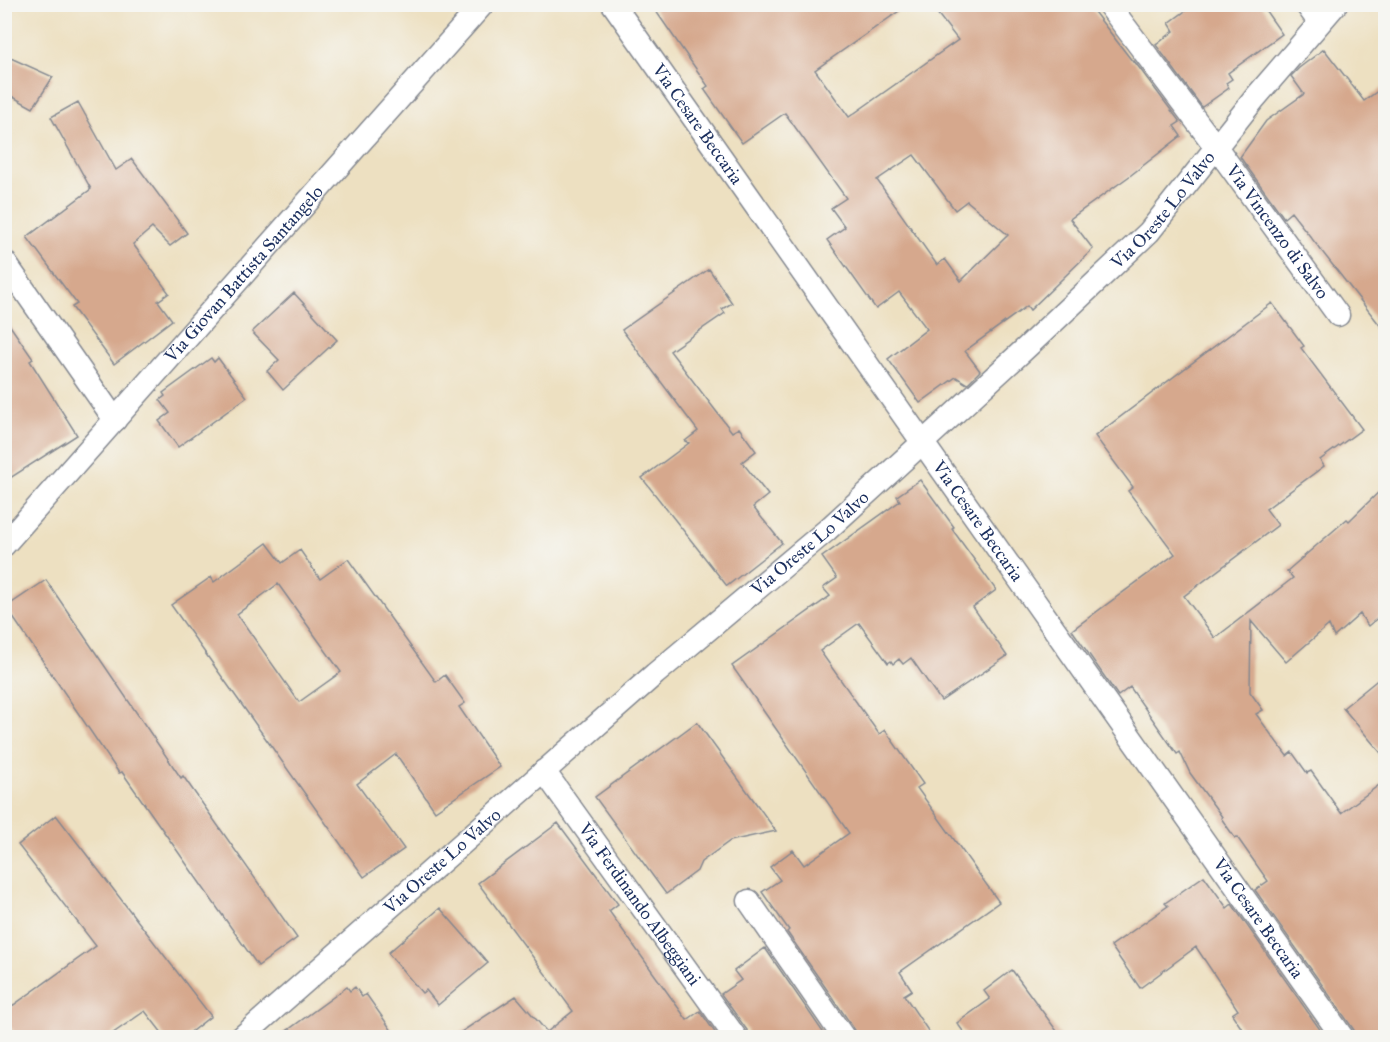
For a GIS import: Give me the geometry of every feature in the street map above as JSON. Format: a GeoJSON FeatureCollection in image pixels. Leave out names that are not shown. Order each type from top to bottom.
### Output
{"type":"FeatureCollection","features":[{"type":"Feature","properties":{"kind":"street","name":"Via Giovan Battista Santangelo"},"geometry":{"type":"LineString","coordinates":[[4,545],[483,4]]}},
{"type":"Feature","properties":{"kind":"street","name":"Via Cesare Beccaria"},"geometry":{"type":"LineString","coordinates":[[613,4],[1343,1038]]}},
{"type":"Feature","properties":{"kind":"street","name":"Via Vincenzo di Salvo"},"geometry":{"type":"LineString","coordinates":[[1108,4],[1216,147],[1338,315]]}},
{"type":"Feature","properties":{"kind":"street","name":"Via Oreste Lo Valvo"},"geometry":{"type":"LineString","coordinates":[[241,1038],[655,674],[827,530],[1149,232],[1254,98],[1312,13],[1335,4]]}},
{"type":"Feature","properties":{"kind":"street"},"geometry":{"type":"LineString","coordinates":[[4,261],[115,420]]}},
{"type":"Feature","properties":{"kind":"street","name":"Via Ferdinando Albeggiani"},"geometry":{"type":"LineString","coordinates":[[544,771],[736,1038]]}},
{"type":"Feature","properties":{"kind":"street"},"geometry":{"type":"LineString","coordinates":[[749,901],[844,1038]]}},
{"type":"Feature","properties":{"kind":"building"},"geometry":{"type":"Polygon","coordinates":[[[651,4],[909,4],[815,70],[849,117],[958,40],[930,4],[1088,4],[1180,122],[1174,126],[1181,136],[1070,219],[1093,249],[1030,310],[1027,306],[965,351],[980,371],[967,384],[956,377],[920,403],[888,359],[927,329],[899,292],[876,309],[827,240],[845,227],[831,208],[846,198],[785,113],[742,143],[704,89],[708,86],[651,4]],[[914,155],[877,180],[937,265],[945,259],[961,281],[1008,235],[967,201],[955,210],[914,155]]]}},
{"type":"Feature","properties":{"kind":"building"},"geometry":{"type":"Polygon","coordinates":[[[1195,4],[1261,4],[1282,34],[1228,73],[1232,79],[1226,83],[1229,88],[1202,107],[1156,45],[1174,31],[1169,23],[1195,4]]]}},
{"type":"Feature","properties":{"kind":"building"},"geometry":{"type":"Polygon","coordinates":[[[1324,49],[1364,101],[1386,85],[1386,333],[1291,212],[1284,218],[1240,157],[1266,121],[1304,94],[1291,76],[1324,49]]]}},
{"type":"Feature","properties":{"kind":"building"},"geometry":{"type":"Polygon","coordinates":[[[4,55],[53,77],[33,108],[4,92],[4,55]]]}},
{"type":"Feature","properties":{"kind":"building"},"geometry":{"type":"Polygon","coordinates":[[[78,102],[116,170],[132,159],[187,233],[170,246],[152,228],[133,244],[169,293],[158,301],[172,320],[114,364],[72,307],[77,304],[27,237],[91,189],[51,117],[78,102]]]}},
{"type":"Feature","properties":{"kind":"building"},"geometry":{"type":"Polygon","coordinates":[[[709,269],[732,303],[722,309],[725,313],[670,351],[732,432],[739,428],[756,451],[742,462],[768,495],[753,507],[782,543],[727,586],[642,478],[689,443],[685,441],[698,431],[622,330],[709,269]]]}},
{"type":"Feature","properties":{"kind":"building"},"geometry":{"type":"Polygon","coordinates":[[[294,293],[337,340],[283,390],[267,371],[279,360],[252,332],[294,293]]]}},
{"type":"Feature","properties":{"kind":"building"},"geometry":{"type":"Polygon","coordinates":[[[1272,303],[1304,346],[1301,348],[1362,429],[1320,460],[1324,466],[1266,509],[1278,525],[1184,596],[1215,638],[1293,578],[1287,571],[1347,519],[1349,521],[1386,485],[1386,611],[1368,626],[1360,614],[1334,637],[1329,625],[1286,662],[1251,621],[1250,692],[1263,710],[1256,714],[1287,756],[1292,752],[1307,773],[1311,771],[1341,813],[1386,780],[1386,1038],[1356,1038],[1354,1030],[1255,890],[1268,881],[1190,773],[1180,752],[1177,754],[1130,687],[1118,696],[1072,630],[1175,554],[1128,491],[1133,487],[1095,436],[1272,303]]]}},
{"type":"Feature","properties":{"kind":"building"},"geometry":{"type":"Polygon","coordinates":[[[4,317],[33,359],[30,361],[77,435],[4,482],[4,317]]]}},
{"type":"Feature","properties":{"kind":"building"},"geometry":{"type":"Polygon","coordinates":[[[211,358],[214,362],[218,358],[247,397],[178,447],[159,421],[170,413],[160,400],[165,396],[163,393],[211,358]]]}},
{"type":"Feature","properties":{"kind":"building"},"geometry":{"type":"Polygon","coordinates":[[[920,480],[996,590],[973,607],[1007,656],[941,701],[911,658],[903,664],[899,659],[893,664],[891,661],[888,663],[859,623],[820,651],[879,734],[885,730],[923,784],[917,788],[999,902],[900,972],[912,990],[904,995],[933,1038],[857,1038],[855,1030],[762,892],[780,880],[770,867],[793,850],[804,865],[849,833],[732,666],[830,596],[823,588],[837,578],[822,557],[900,501],[897,496],[920,480]]]}},
{"type":"Feature","properties":{"kind":"building"},"geometry":{"type":"Polygon","coordinates":[[[267,543],[282,563],[300,550],[320,579],[348,559],[436,682],[445,675],[465,703],[459,707],[500,767],[435,811],[396,754],[357,784],[404,849],[364,877],[171,605],[211,577],[214,582],[267,543]],[[278,584],[237,614],[299,702],[341,672],[278,584]]]}},
{"type":"Feature","properties":{"kind":"building"},"geometry":{"type":"Polygon","coordinates":[[[46,580],[181,778],[183,776],[297,938],[258,966],[122,772],[119,773],[6,607],[46,580]]]}},
{"type":"Feature","properties":{"kind":"building"},"geometry":{"type":"Polygon","coordinates":[[[1386,673],[1386,759],[1343,708],[1386,673]]]}},
{"type":"Feature","properties":{"kind":"building"},"geometry":{"type":"Polygon","coordinates":[[[697,722],[776,831],[730,841],[701,862],[697,871],[666,894],[595,797],[697,722]]]}},
{"type":"Feature","properties":{"kind":"building"},"geometry":{"type":"Polygon","coordinates":[[[56,815],[211,1016],[183,1038],[166,1038],[145,1011],[106,1038],[18,1038],[4,1018],[4,1012],[96,946],[18,845],[56,815]]]}},
{"type":"Feature","properties":{"kind":"building"},"geometry":{"type":"Polygon","coordinates":[[[558,823],[618,904],[609,911],[687,1020],[700,1011],[719,1038],[452,1038],[516,996],[547,1032],[573,1011],[478,883],[558,823]]]}},
{"type":"Feature","properties":{"kind":"building"},"geometry":{"type":"Polygon","coordinates":[[[1204,876],[1227,908],[1232,904],[1326,1038],[1248,1038],[1232,1014],[1238,1010],[1196,947],[1140,988],[1111,946],[1168,906],[1165,903],[1204,876]]]}},
{"type":"Feature","properties":{"kind":"building"},"geometry":{"type":"Polygon","coordinates":[[[440,908],[488,963],[438,1005],[426,990],[422,993],[388,953],[440,908]]]}},
{"type":"Feature","properties":{"kind":"building"},"geometry":{"type":"Polygon","coordinates":[[[765,948],[827,1038],[749,1038],[747,1030],[721,994],[741,980],[734,971],[765,948]]]}},
{"type":"Feature","properties":{"kind":"building"},"geometry":{"type":"Polygon","coordinates":[[[1012,970],[1062,1038],[968,1038],[957,1023],[990,999],[984,991],[1012,970]]]}},
{"type":"Feature","properties":{"kind":"building"},"geometry":{"type":"Polygon","coordinates":[[[347,987],[350,991],[355,987],[362,997],[366,994],[397,1038],[277,1038],[347,987]]]}}]}
